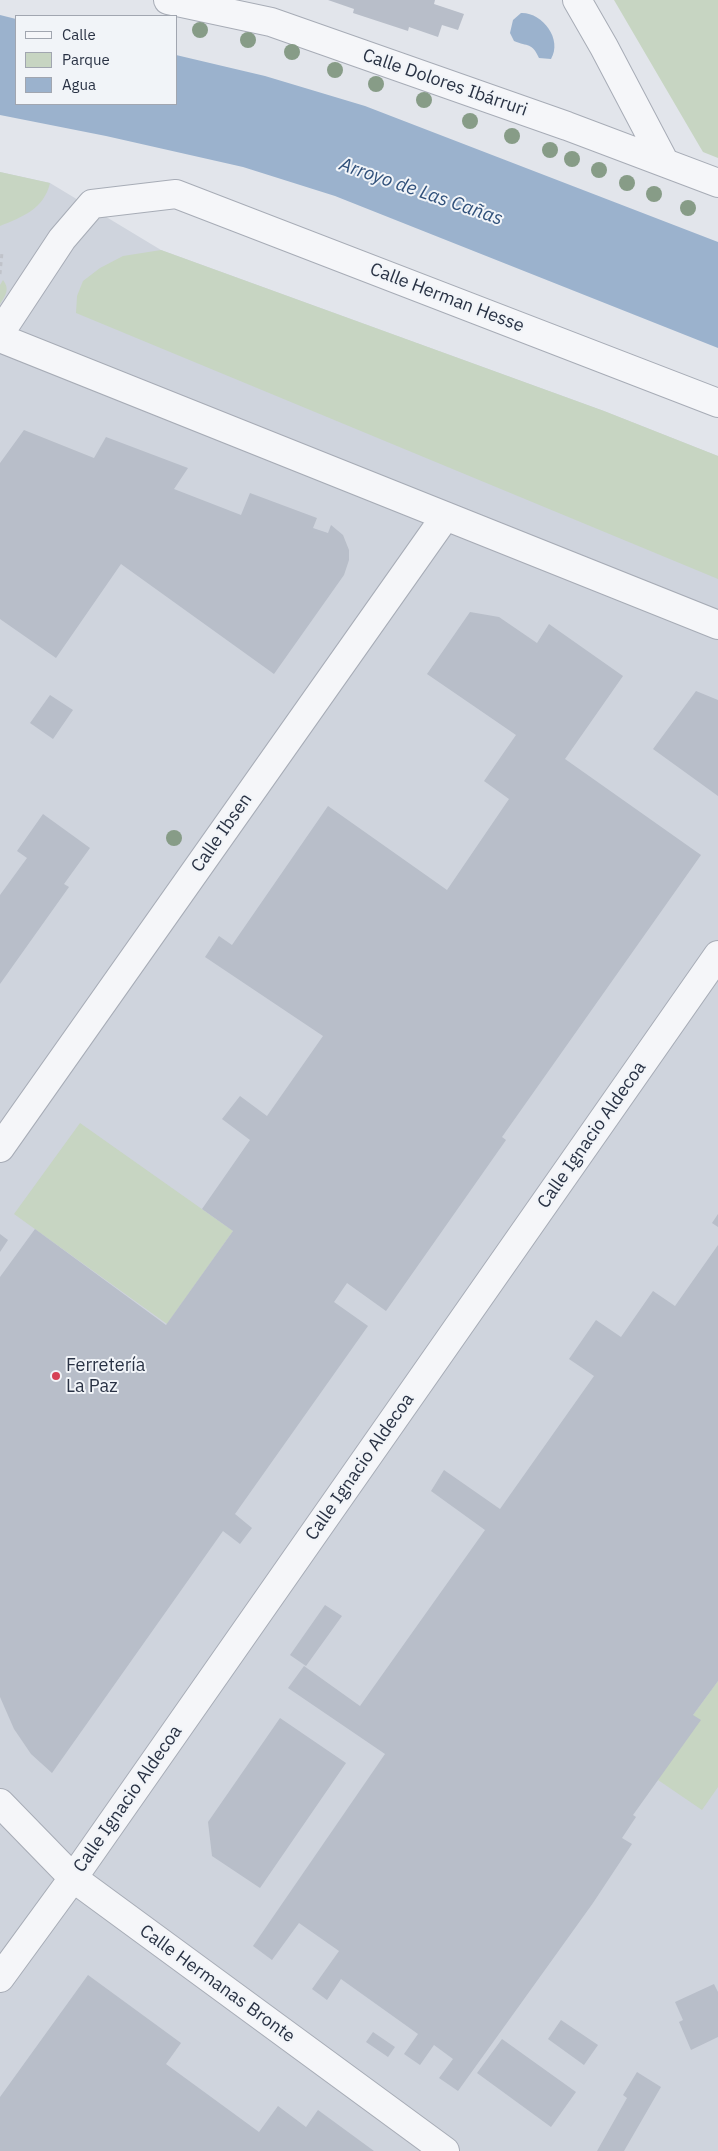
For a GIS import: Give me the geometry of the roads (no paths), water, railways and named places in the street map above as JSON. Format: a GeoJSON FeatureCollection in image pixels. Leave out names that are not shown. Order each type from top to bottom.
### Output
{"type":"FeatureCollection","features":[{"type":"Feature","properties":{"kind":"street","name":"Calle Dolores Ibárruri"},"geometry":{"type":"LineString","coordinates":[[168,0],[271,22],[567,126],[718,183]]}},
{"type":"Feature","properties":{"kind":"street"},"geometry":{"type":"LineString","coordinates":[[577,0],[665,163]]}},
{"type":"Feature","properties":{"kind":"street","name":"Calle Herman Hesse"},"geometry":{"type":"LineString","coordinates":[[0,333],[62,239],[92,204],[176,194],[718,403]]}},
{"type":"Feature","properties":{"kind":"street"},"geometry":{"type":"LineString","coordinates":[[0,338],[718,625]]}},
{"type":"Feature","properties":{"kind":"street","name":"Calle Ibsen"},"geometry":{"type":"LineString","coordinates":[[0,1148],[445,517]]}},
{"type":"Feature","properties":{"kind":"street","name":"Calle Ignacio Aldecoa"},"geometry":{"type":"LineString","coordinates":[[0,1978],[73,1878],[718,955]]}},
{"type":"Feature","properties":{"kind":"street","name":"Calle Hermanas Bronte"},"geometry":{"type":"LineString","coordinates":[[0,1803],[73,1878],[445,2151]]}},
{"type":"Feature","properties":{"kind":"water"},"geometry":{"type":"Polygon","coordinates":[[[521,13],[536,17],[548,28],[554,43],[551,59],[539,58],[532,47],[514,41],[510,33],[513,20],[521,13]]]}},
{"type":"Feature","properties":{"kind":"water","name":"Arroyo de Las Cañas"},"geometry":{"type":"Polygon","coordinates":[[[0,15],[15,19],[15,105],[178,105],[178,55],[265,76],[365,106],[718,242],[718,348],[335,196],[243,167],[106,136],[0,115],[0,15]]]}},
{"type":"Feature","properties":{"kind":"place","name":"Ferretería La Paz"},"geometry":{"type":"Point","coordinates":[56,1376]}}]}
